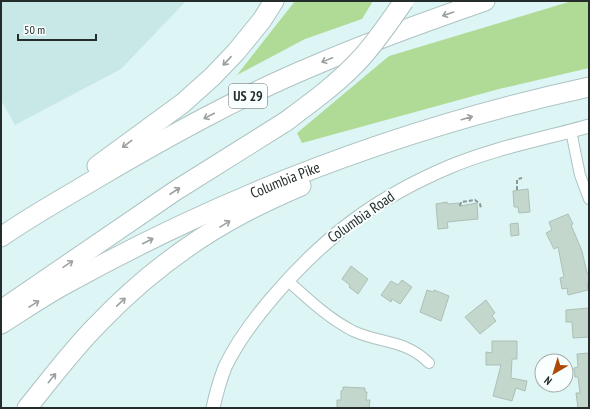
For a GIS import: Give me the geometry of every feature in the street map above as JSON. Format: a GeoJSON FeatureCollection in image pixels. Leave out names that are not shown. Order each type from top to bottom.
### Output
{"type":"FeatureCollection","features":[{"type":"Feature","properties":{"kind":"highway"},"geometry":{"type":"LineString","coordinates":[[24,221],[201,88],[236,52],[262,20],[274,1]]}},
{"type":"Feature","properties":{"kind":"highway"},"geometry":{"type":"LineString","coordinates":[[1,310],[169,195],[285,122],[320,96],[347,73],[363,56],[385,29],[404,1]]}},
{"type":"Feature","properties":{"kind":"highway","name":"US 29"},"geometry":{"type":"LineString","coordinates":[[1,237],[24,221],[153,145],[247,97],[311,66],[396,32],[485,1]]}},
{"type":"Feature","properties":{"kind":"highway","name":"Columbia Pike"},"geometry":{"type":"LineString","coordinates":[[1,324],[62,286],[127,252],[190,220],[277,182],[430,128],[532,100],[589,87]]}},
{"type":"Feature","properties":{"kind":"highway"},"geometry":{"type":"LineString","coordinates":[[27,408],[78,346],[113,309],[152,275],[199,239],[240,215],[276,197],[346,164],[430,128]]}},
{"type":"Feature","properties":{"kind":"street","name":"Columbia Road"},"geometry":{"type":"LineString","coordinates":[[213,408],[226,367],[238,345],[256,318],[287,280],[323,244],[345,226],[400,191],[451,166],[476,157],[589,126]]}},
{"type":"Feature","properties":{"kind":"street"},"geometry":{"type":"LineString","coordinates":[[571,131],[580,175],[589,199]]}},
{"type":"Feature","properties":{"kind":"street"},"geometry":{"type":"LineString","coordinates":[[287,280],[336,322],[355,332],[374,339],[401,344],[421,355],[429,363]]}},
{"type":"Feature","properties":{"kind":"path"},"geometry":{"type":"LineString","coordinates":[[517,190],[517,180],[518,178],[522,178]]}},
{"type":"Feature","properties":{"kind":"path"},"geometry":{"type":"LineString","coordinates":[[460,206],[462,202],[475,200],[481,208]]}},
{"type":"Feature","properties":{"kind":"shaded area"},"geometry":{"type":"Polygon","coordinates":[[[1,1],[186,1],[121,69],[15,125],[1,100],[1,1]]]}},
{"type":"Feature","properties":{"kind":"green space"},"geometry":{"type":"Polygon","coordinates":[[[295,1],[373,1],[362,19],[305,39],[237,75],[295,1]]]}},
{"type":"Feature","properties":{"kind":"green space"},"geometry":{"type":"Polygon","coordinates":[[[572,1],[589,1],[589,68],[499,89],[302,143],[297,133],[389,56],[572,1]]]}},
{"type":"Feature","properties":{"kind":"building"},"geometry":{"type":"Polygon","coordinates":[[[528,189],[530,212],[519,213],[518,207],[514,207],[513,191],[528,189]]]}},
{"type":"Feature","properties":{"kind":"building"},"geometry":{"type":"Polygon","coordinates":[[[447,202],[448,204],[459,203],[460,206],[477,203],[478,219],[447,222],[448,228],[438,229],[436,204],[447,202]]]}},
{"type":"Feature","properties":{"kind":"building"},"geometry":{"type":"Polygon","coordinates":[[[568,214],[582,251],[587,273],[589,273],[589,282],[587,283],[588,290],[568,295],[567,288],[562,289],[560,278],[564,277],[558,247],[554,249],[546,233],[552,230],[549,222],[568,214]]]}},
{"type":"Feature","properties":{"kind":"building"},"geometry":{"type":"Polygon","coordinates":[[[518,223],[519,235],[511,236],[510,224],[518,223]]]}},
{"type":"Feature","properties":{"kind":"building"},"geometry":{"type":"Polygon","coordinates":[[[351,266],[368,279],[358,294],[342,279],[351,266]]]}},
{"type":"Feature","properties":{"kind":"building"},"geometry":{"type":"Polygon","coordinates":[[[402,280],[412,287],[400,304],[392,299],[391,302],[381,295],[391,281],[398,285],[402,280]]]}},
{"type":"Feature","properties":{"kind":"building"},"geometry":{"type":"Polygon","coordinates":[[[427,290],[433,292],[434,290],[449,296],[441,321],[420,312],[427,290]]]}},
{"type":"Feature","properties":{"kind":"building"},"geometry":{"type":"Polygon","coordinates":[[[486,300],[495,313],[492,316],[496,321],[480,334],[465,317],[486,300]]]}},
{"type":"Feature","properties":{"kind":"building"},"geometry":{"type":"Polygon","coordinates":[[[589,308],[589,337],[573,338],[572,322],[566,322],[566,310],[589,308]]]}},
{"type":"Feature","properties":{"kind":"building"},"geometry":{"type":"Polygon","coordinates":[[[492,341],[517,341],[517,359],[512,359],[511,378],[527,381],[525,391],[516,388],[512,401],[493,396],[501,365],[486,365],[486,352],[492,353],[492,341]]]}},
{"type":"Feature","properties":{"kind":"building"},"geometry":{"type":"Polygon","coordinates":[[[589,353],[589,408],[578,408],[576,393],[580,393],[578,377],[575,377],[574,368],[578,367],[577,354],[589,353]]]}},
{"type":"Feature","properties":{"kind":"building"},"geometry":{"type":"Polygon","coordinates":[[[343,387],[365,388],[365,392],[367,392],[366,400],[370,400],[369,408],[337,408],[337,400],[341,400],[341,391],[343,390],[343,387]]]}}]}
